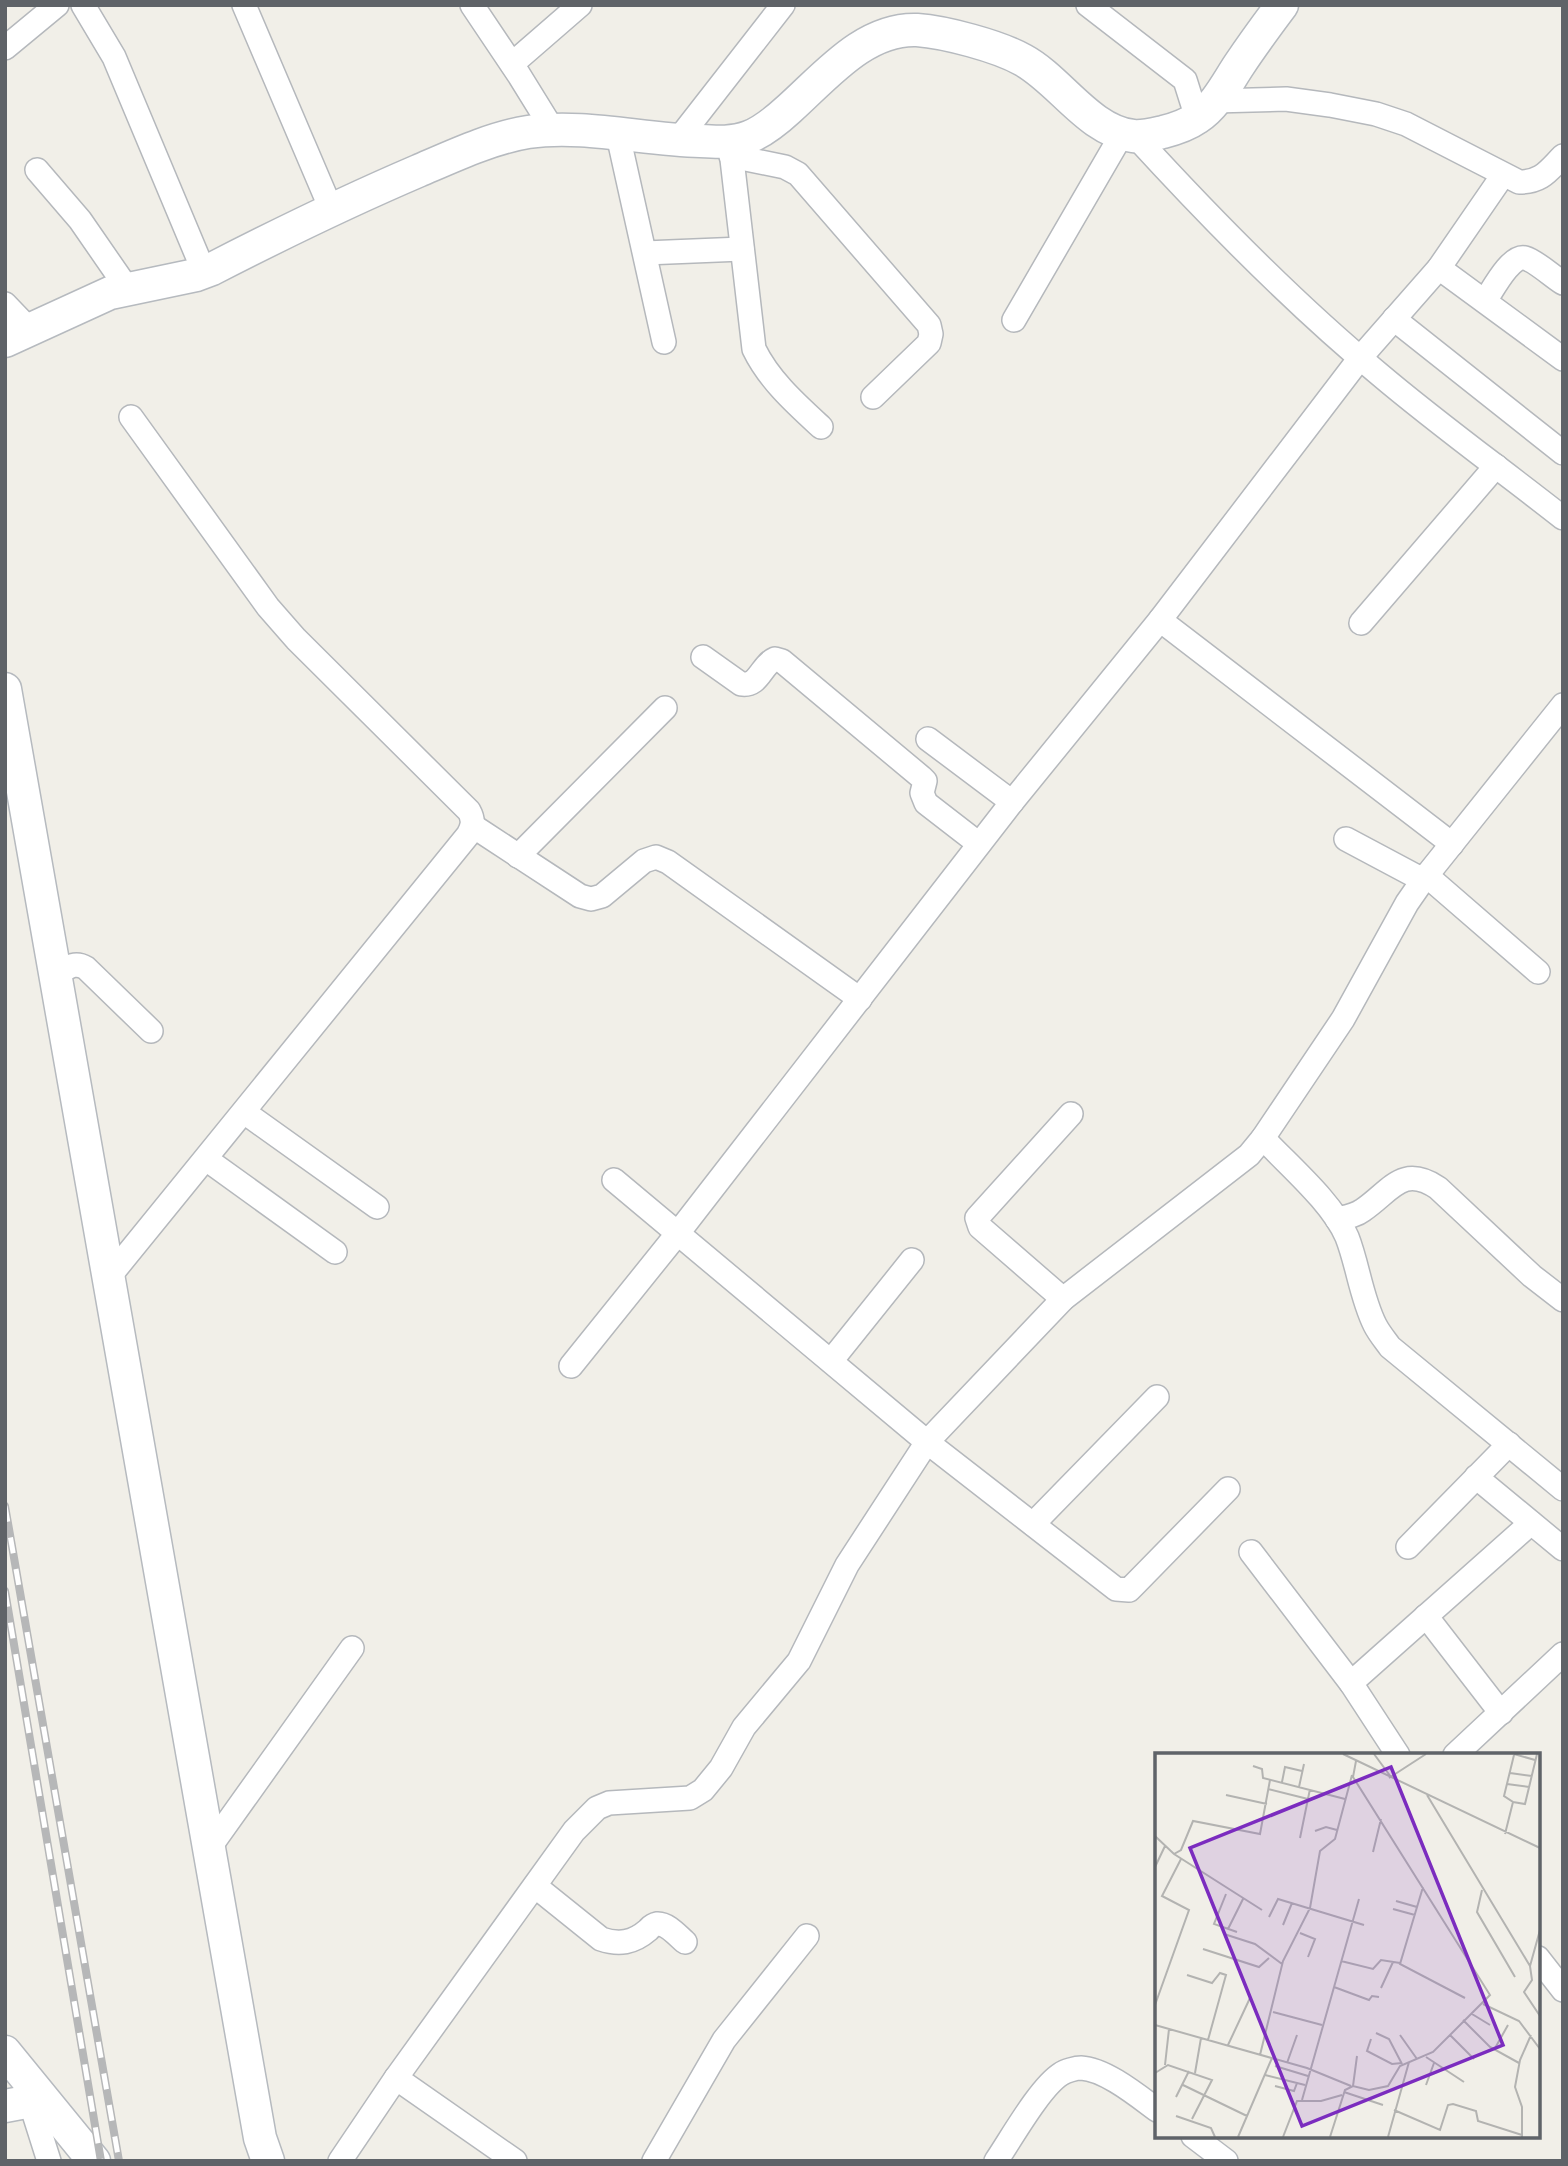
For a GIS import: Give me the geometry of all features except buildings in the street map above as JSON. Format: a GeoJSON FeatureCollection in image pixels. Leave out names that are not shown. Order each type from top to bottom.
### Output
{"type":"FeatureCollection","features":[{"type":"Feature","properties":{"kind":"street"},"geometry":{"type":"LineString","coordinates":[[5,48],[57,5]]}},
{"type":"Feature","properties":{"kind":"street"},"geometry":{"type":"LineString","coordinates":[[83,5],[114,57],[204,272]]}},
{"type":"Feature","properties":{"kind":"street"},"geometry":{"type":"LineString","coordinates":[[244,5],[331,209]]}},
{"type":"Feature","properties":{"kind":"street"},"geometry":{"type":"LineString","coordinates":[[472,5],[553,130]]}},
{"type":"Feature","properties":{"kind":"street"},"geometry":{"type":"LineString","coordinates":[[512,64],[580,5]]}},
{"type":"Feature","properties":{"kind":"street"},"geometry":{"type":"LineString","coordinates":[[677,141],[783,5]]}},
{"type":"Feature","properties":{"kind":"street"},"geometry":{"type":"LineString","coordinates":[[1087,5],[1185,80],[1206,110]]}},
{"type":"Feature","properties":{"kind":"street"},"geometry":{"type":"LineString","coordinates":[[1014,320],[1129,135],[1182,126],[1206,110],[1283,5]]}},
{"type":"Feature","properties":{"kind":"street"},"geometry":{"type":"LineString","coordinates":[[731,149],[772,124],[850,54],[888,34],[914,30],[944,34],[1022,59],[1041,72],[1099,123],[1129,135],[1201,208],[1360,358],[1563,518]]}},
{"type":"Feature","properties":{"kind":"street"},"geometry":{"type":"LineString","coordinates":[[1206,110],[1286,99],[1330,104],[1376,114],[1406,124],[1520,182],[1533,182],[1563,156]]}},
{"type":"Feature","properties":{"kind":"street"},"geometry":{"type":"LineString","coordinates":[[5,304],[17,335],[97,298],[127,288],[204,272],[331,209],[488,143],[527,132],[553,130],[677,141],[731,149],[798,174],[929,325],[929,343],[873,397]]}},
{"type":"Feature","properties":{"kind":"street"},"geometry":{"type":"LineString","coordinates":[[618,135],[664,342]]}},
{"type":"Feature","properties":{"kind":"street"},"geometry":{"type":"LineString","coordinates":[[731,149],[754,349],[761,363],[791,400],[821,427]]}},
{"type":"Feature","properties":{"kind":"street"},"geometry":{"type":"LineString","coordinates":[[37,170],[80,220],[127,288]]}},
{"type":"Feature","properties":{"kind":"street"},"geometry":{"type":"LineString","coordinates":[[570,1366],[678,1233],[1012,802],[1160,620],[1360,358],[1439,268],[1503,175]]}},
{"type":"Feature","properties":{"kind":"street"},"geometry":{"type":"LineString","coordinates":[[645,253],[742,249]]}},
{"type":"Feature","properties":{"kind":"street"},"geometry":{"type":"LineString","coordinates":[[1485,302],[1511,262],[1519,258],[1527,258],[1563,283]]}},
{"type":"Feature","properties":{"kind":"street"},"geometry":{"type":"LineString","coordinates":[[1439,268],[1563,359]]}},
{"type":"Feature","properties":{"kind":"street"},"geometry":{"type":"LineString","coordinates":[[1394,319],[1563,453]]}},
{"type":"Feature","properties":{"kind":"street"},"geometry":{"type":"LineString","coordinates":[[109,1277],[473,826],[469,811],[296,639],[268,607],[131,418]]}},
{"type":"Feature","properties":{"kind":"street"},"geometry":{"type":"LineString","coordinates":[[1361,623],[1496,466]]}},
{"type":"Feature","properties":{"kind":"street"},"geometry":{"type":"LineString","coordinates":[[1160,620],[1452,844]]}},
{"type":"Feature","properties":{"kind":"street"},"geometry":{"type":"LineString","coordinates":[[703,657],[741,684],[747,685],[753,682],[770,661],[782,661],[921,777],[925,781],[922,793],[926,803],[979,844]]}},
{"type":"Feature","properties":{"kind":"street"},"geometry":{"type":"LineString","coordinates":[[5,689],[260,2138],[268,2161]]}},
{"type":"Feature","properties":{"kind":"street"},"geometry":{"type":"LineString","coordinates":[[340,2161],[396,2078],[574,1831],[597,1808],[609,1803],[690,1798],[703,1790],[721,1768],[744,1727],[799,1661],[847,1565],[927,1442],[1063,1299],[1249,1155],[1343,1019],[1402,913],[1425,878],[1563,705]]}},
{"type":"Feature","properties":{"kind":"street"},"geometry":{"type":"LineString","coordinates":[[519,856],[665,708]]}},
{"type":"Feature","properties":{"kind":"street"},"geometry":{"type":"LineString","coordinates":[[928,739],[1012,802]]}},
{"type":"Feature","properties":{"kind":"street"},"geometry":{"type":"LineString","coordinates":[[473,826],[580,896],[591,899],[602,896],[644,861],[656,857],[668,862],[860,999]]}},
{"type":"Feature","properties":{"kind":"street"},"geometry":{"type":"LineString","coordinates":[[1346,839],[1425,878],[1538,972]]}},
{"type":"Feature","properties":{"kind":"street"},"geometry":{"type":"LineString","coordinates":[[56,975],[73,964],[86,968],[151,1031]]}},
{"type":"Feature","properties":{"kind":"street"},"geometry":{"type":"LineString","coordinates":[[244,1112],[377,1207]]}},
{"type":"Feature","properties":{"kind":"street"},"geometry":{"type":"LineString","coordinates":[[1063,1299],[980,1227],[977,1218],[1071,1114]]}},
{"type":"Feature","properties":{"kind":"street"},"geometry":{"type":"LineString","coordinates":[[1263,1138],[1337,1219],[1347,1237],[1367,1307],[1376,1327],[1390,1347],[1563,1489]]}},
{"type":"Feature","properties":{"kind":"street"},"geometry":{"type":"LineString","coordinates":[[206,1158],[335,1252]]}},
{"type":"Feature","properties":{"kind":"street"},"geometry":{"type":"LineString","coordinates":[[1337,1219],[1362,1211],[1404,1178],[1428,1181],[1532,1276],[1563,1300]]}},
{"type":"Feature","properties":{"kind":"street"},"geometry":{"type":"LineString","coordinates":[[614,1180],[927,1442],[1116,1588],[1129,1590],[1228,1489]]}},
{"type":"Feature","properties":{"kind":"street"},"geometry":{"type":"LineString","coordinates":[[831,1361],[912,1260]]}},
{"type":"Feature","properties":{"kind":"street"},"geometry":{"type":"LineString","coordinates":[[1033,1524],[1157,1397]]}},
{"type":"Feature","properties":{"kind":"street"},"geometry":{"type":"LineString","coordinates":[[1408,1547],[1508,1444]]}},
{"type":"Feature","properties":{"kind":"street"},"geometry":{"type":"LineString","coordinates":[[1476,1477],[1563,1549]]}},
{"type":"Feature","properties":{"kind":"street"},"geometry":{"type":"LineString","coordinates":[[1352,1683],[1531,1523]]}},
{"type":"Feature","properties":{"kind":"street"},"geometry":{"type":"LineString","coordinates":[[1251,1552],[1352,1683],[1397,1753]]}},
{"type":"Feature","properties":{"kind":"street"},"geometry":{"type":"LineString","coordinates":[[1426,1616],[1501,1713]]}},
{"type":"Feature","properties":{"kind":"street"},"geometry":{"type":"LineString","coordinates":[[210,1847],[352,1648]]}},
{"type":"Feature","properties":{"kind":"street"},"geometry":{"type":"LineString","coordinates":[[1457,1753],[1563,1654]]}},
{"type":"Feature","properties":{"kind":"street"},"geometry":{"type":"LineString","coordinates":[[535,1886],[601,1939],[614,1943],[631,1942],[659,1924],[685,1942]]}},
{"type":"Feature","properties":{"kind":"street"},"geometry":{"type":"LineString","coordinates":[[654,2161],[724,2040],[807,1936]]}},
{"type":"Feature","properties":{"kind":"street"},"geometry":{"type":"LineString","coordinates":[[1540,1961],[1563,1990]]}},
{"type":"Feature","properties":{"kind":"street"},"geometry":{"type":"LineString","coordinates":[[5,2052],[49,2161]]}},
{"type":"Feature","properties":{"kind":"street"},"geometry":{"type":"LineString","coordinates":[[996,2161],[1048,2085],[1062,2072],[1081,2068],[1108,2077],[1155,2108]]}},
{"type":"Feature","properties":{"kind":"street"},"geometry":{"type":"LineString","coordinates":[[396,2078],[515,2161]]}},
{"type":"Feature","properties":{"kind":"street"},"geometry":{"type":"LineString","coordinates":[[26,2102],[94,2161]]}},
{"type":"Feature","properties":{"kind":"street"},"geometry":{"type":"LineString","coordinates":[[1196,2138],[1226,2161]]}},
{"type":"Feature","properties":{"kind":"railway"},"geometry":{"type":"LineString","coordinates":[[5,1506],[119,2161]]}},
{"type":"Feature","properties":{"kind":"railway"},"geometry":{"type":"LineString","coordinates":[[5,1591],[101,2161]]}}]}
